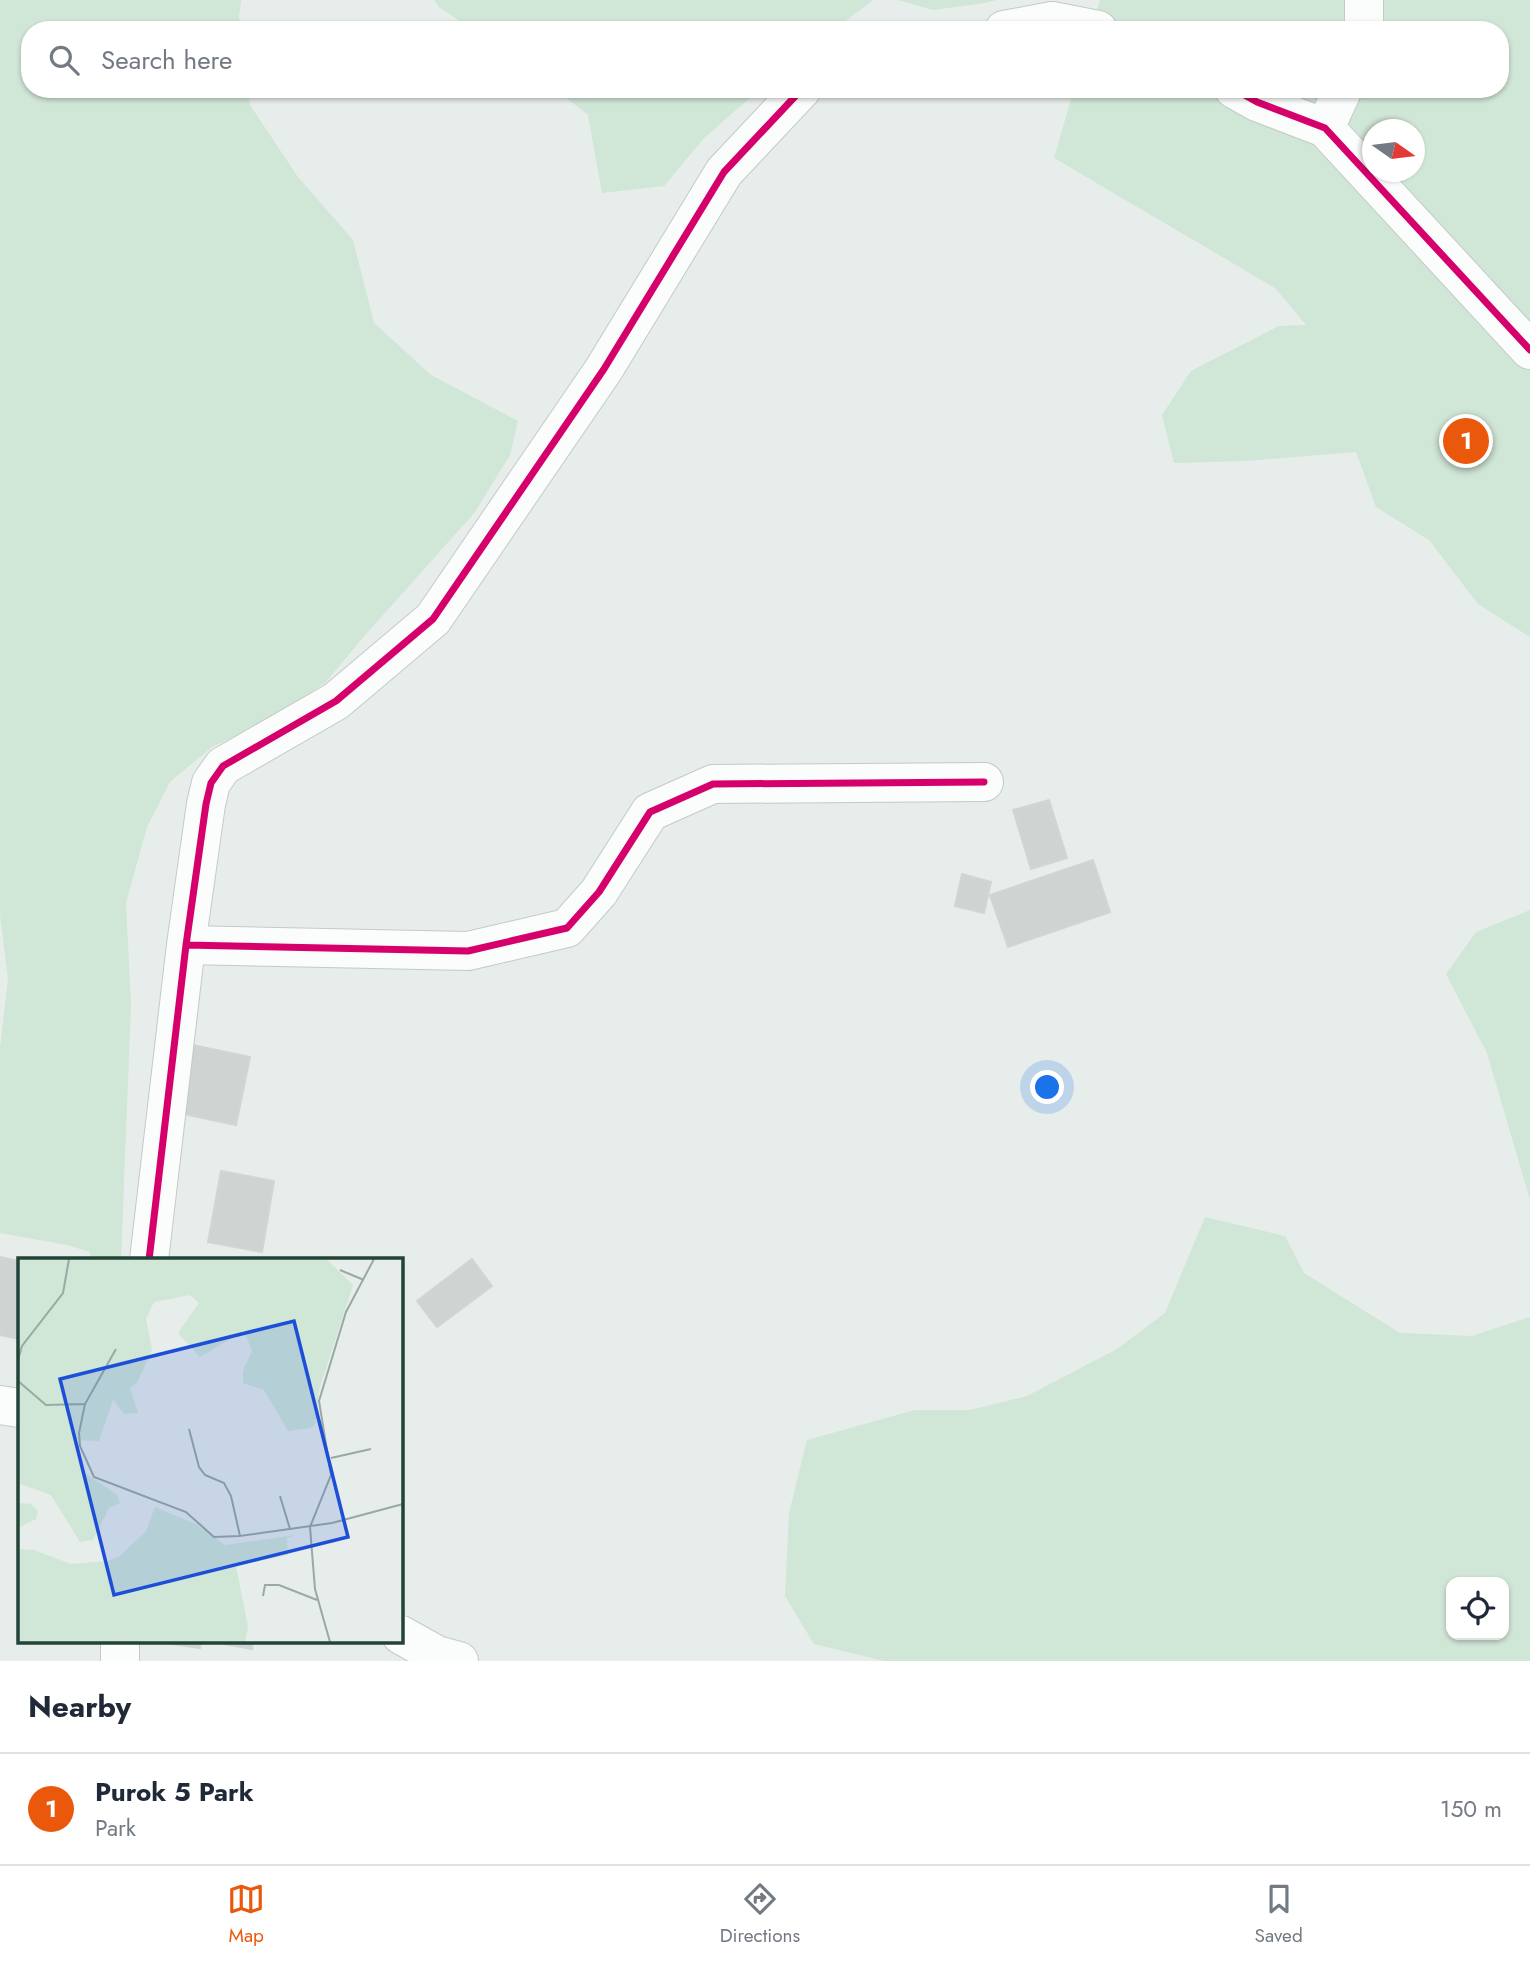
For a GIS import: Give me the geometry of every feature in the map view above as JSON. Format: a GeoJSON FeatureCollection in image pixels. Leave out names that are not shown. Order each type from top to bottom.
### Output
{"type":"FeatureCollection","features":[{"type":"Feature","properties":{"kind":"street"},"geometry":{"type":"LineString","coordinates":[[1364,0],[1364,21]]}},
{"type":"Feature","properties":{"kind":"street"},"geometry":{"type":"LineString","coordinates":[[149,1258],[186,945],[211,783],[223,766],[336,701],[433,618],[604,369],[724,172],[794,98]]}},
{"type":"Feature","properties":{"kind":"street"},"geometry":{"type":"LineString","coordinates":[[1250,98],[1325,128],[1530,350]]}},
{"type":"Feature","properties":{"kind":"street"},"geometry":{"type":"LineString","coordinates":[[1325,128],[1339,98]]}},
{"type":"Feature","properties":{"kind":"street"},"geometry":{"type":"LineString","coordinates":[[186,945],[468,951],[567,928],[599,892],[650,812],[713,784],[984,782]]}},
{"type":"Feature","properties":{"kind":"street"},"geometry":{"type":"LineString","coordinates":[[0,1405],[18,1408]]}},
{"type":"Feature","properties":{"kind":"street"},"geometry":{"type":"LineString","coordinates":[[402,1636],[437,1655],[459,1661]]}},
{"type":"Feature","properties":{"kind":"green space"},"geometry":{"type":"Polygon","coordinates":[[[0,0],[241,0],[240,21],[21,21],[21,98],[249,98],[250,105],[298,177],[353,240],[374,323],[431,375],[518,421],[510,455],[475,512],[325,683],[259,726],[212,747],[170,782],[147,827],[126,903],[131,1005],[121,1258],[91,1258],[90,1252],[67,1245],[0,1233],[0,1048],[8,979],[0,915],[0,0]]]}},
{"type":"Feature","properties":{"kind":"green space"},"geometry":{"type":"Polygon","coordinates":[[[434,0],[873,0],[846,21],[460,21],[439,7],[434,0]]]}},
{"type":"Feature","properties":{"kind":"green space"},"geometry":{"type":"Polygon","coordinates":[[[898,0],[996,0],[933,10],[898,0]]]}},
{"type":"Feature","properties":{"kind":"green space"},"geometry":{"type":"Polygon","coordinates":[[[1100,0],[1530,0],[1530,637],[1478,604],[1429,540],[1376,507],[1356,452],[1246,461],[1174,463],[1162,415],[1191,371],[1279,326],[1306,325],[1275,288],[1054,158],[1071,98],[1509,98],[1509,21],[1094,21],[1100,0]]]}},
{"type":"Feature","properties":{"kind":"green space"},"geometry":{"type":"Polygon","coordinates":[[[566,98],[750,98],[704,138],[664,186],[602,193],[588,115],[566,98]]]}},
{"type":"Feature","properties":{"kind":"green space"},"geometry":{"type":"Polygon","coordinates":[[[1530,910],[1530,1200],[1487,1053],[1446,974],[1476,932],[1530,910]]]}},
{"type":"Feature","properties":{"kind":"green space"},"geometry":{"type":"Polygon","coordinates":[[[1205,1217],[1285,1236],[1304,1273],[1400,1333],[1472,1336],[1530,1317],[1530,1661],[884,1661],[814,1644],[785,1596],[789,1513],[807,1440],[915,1410],[970,1410],[1027,1396],[1117,1349],[1165,1313],[1205,1217]]]}},
{"type":"Feature","properties":{"kind":"building"},"geometry":{"type":"Polygon","coordinates":[[[1049,800],[1067,858],[1031,869],[1013,810],[1049,800]]]}},
{"type":"Feature","properties":{"kind":"building"},"geometry":{"type":"Polygon","coordinates":[[[1093,860],[1110,912],[1008,947],[990,895],[1093,860]]]}},
{"type":"Feature","properties":{"kind":"building"},"geometry":{"type":"Polygon","coordinates":[[[962,874],[991,882],[984,913],[955,906],[962,874]]]}},
{"type":"Feature","properties":{"kind":"building"},"geometry":{"type":"Polygon","coordinates":[[[188,1044],[250,1057],[236,1125],[174,1112],[188,1044]]]}},
{"type":"Feature","properties":{"kind":"building"},"geometry":{"type":"Polygon","coordinates":[[[221,1171],[274,1181],[262,1252],[208,1242],[221,1171]]]}},
{"type":"Feature","properties":{"kind":"building"},"geometry":{"type":"Polygon","coordinates":[[[0,1257],[18,1261],[18,1339],[0,1335],[0,1257]]]}},
{"type":"Feature","properties":{"kind":"building"},"geometry":{"type":"Polygon","coordinates":[[[472,1259],[492,1286],[437,1327],[417,1301],[472,1259]]]}},
{"type":"Feature","properties":{"kind":"building"},"geometry":{"type":"Polygon","coordinates":[[[173,1644],[201,1644],[200,1648],[173,1644]]]}},
{"type":"Feature","properties":{"kind":"building"},"geometry":{"type":"Polygon","coordinates":[[[225,1644],[253,1644],[252,1649],[225,1644]]]}},
{"type":"Feature","properties":{"kind":"cycle path"},"geometry":{"type":"LineString","coordinates":[[186,945],[206,804],[211,783],[223,766],[336,701],[433,619],[604,369],[724,172],[794,98]]}},
{"type":"Feature","properties":{"kind":"cycle path"},"geometry":{"type":"LineString","coordinates":[[1250,98],[1325,128],[1530,350]]}},
{"type":"Feature","properties":{"kind":"cycle path"},"geometry":{"type":"LineString","coordinates":[[149,1258],[186,945],[468,951],[567,928],[599,892],[650,812],[713,784],[984,782]]}},
{"type":"Feature","properties":{"kind":"place","name":"Purok 5 Park"},"geometry":{"type":"Point","coordinates":[1466,441]}}]}
